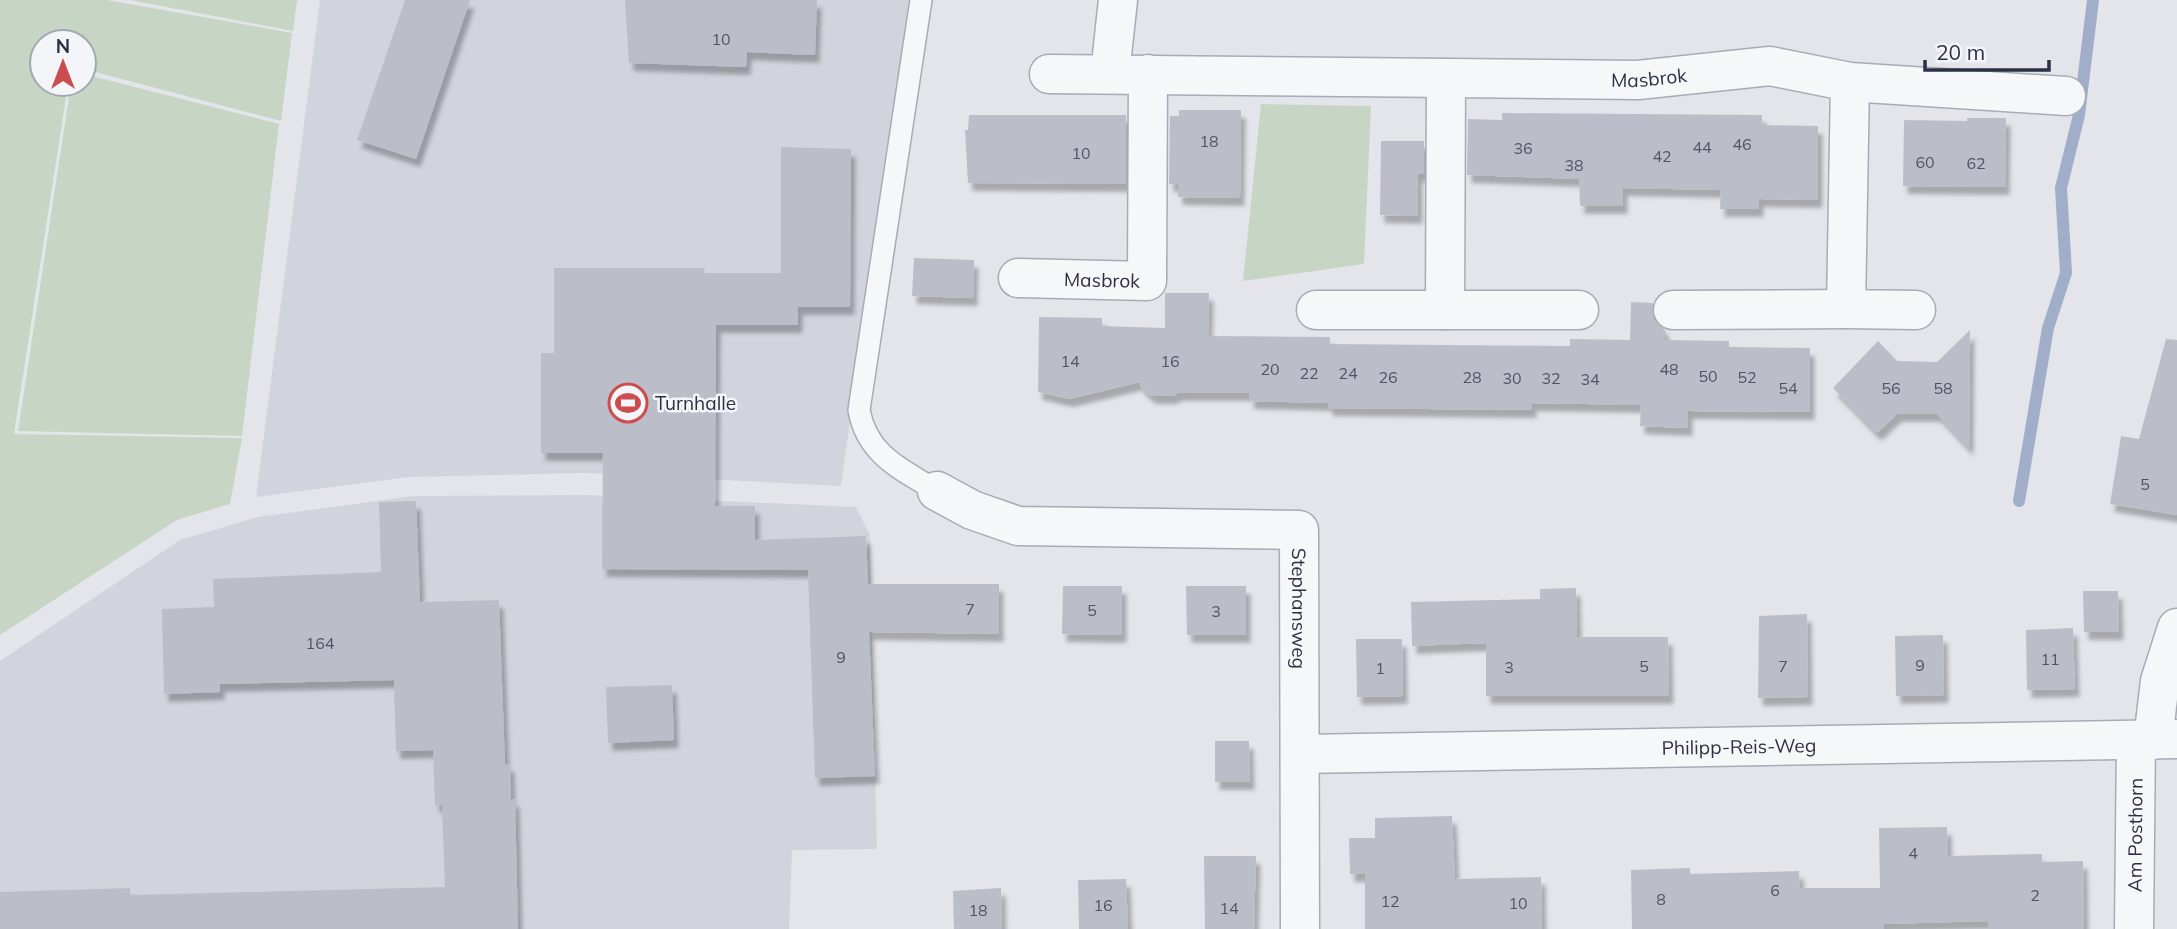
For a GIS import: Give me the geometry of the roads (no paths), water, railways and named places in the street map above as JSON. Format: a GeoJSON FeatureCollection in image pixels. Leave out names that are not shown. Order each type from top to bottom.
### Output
{"type":"FeatureCollection","features":[{"type":"Feature","properties":{"kind":"street"},"geometry":{"type":"LineString","coordinates":[[1110,73],[1118,0]]}},
{"type":"Feature","properties":{"kind":"street","name":"Masbrok"},"geometry":{"type":"LineString","coordinates":[[1049,74],[1638,80],[1770,66],[1850,82],[2066,96]]}},
{"type":"Feature","properties":{"kind":"street","name":"Masbrok"},"geometry":{"type":"LineString","coordinates":[[1018,278],[1147,281],[1147,74]]}},
{"type":"Feature","properties":{"kind":"street"},"geometry":{"type":"LineString","coordinates":[[1446,78],[1446,310]]}},
{"type":"Feature","properties":{"kind":"street"},"geometry":{"type":"LineString","coordinates":[[1846,309],[1850,82]]}},
{"type":"Feature","properties":{"kind":"street"},"geometry":{"type":"LineString","coordinates":[[1316,310],[1579,310]]}},
{"type":"Feature","properties":{"kind":"street"},"geometry":{"type":"LineString","coordinates":[[1673,310],[1916,310]]}},
{"type":"Feature","properties":{"kind":"street","name":"Stephansweg"},"geometry":{"type":"LineString","coordinates":[[937,491],[972,510],[1018,526],[1299,530],[1300,929]]}},
{"type":"Feature","properties":{"kind":"street","name":"Am Posthorn"},"geometry":{"type":"LineString","coordinates":[[2134,929],[2160,681],[2177,628]]}},
{"type":"Feature","properties":{"kind":"street","name":"Philipp-Reis-Weg"},"geometry":{"type":"LineString","coordinates":[[1300,754],[2155,740]]}},
{"type":"Feature","properties":{"kind":"lane"},"geometry":{"type":"LineString","coordinates":[[921,0],[859,410],[863,430],[873,447],[937,491]]}},
{"type":"Feature","properties":{"kind":"waterway"},"geometry":{"type":"LineString","coordinates":[[2019,501],[2048,328],[2066,273],[2061,188],[2079,115],[2093,0]]}},
{"type":"Feature","properties":{"kind":"place","name":"Turnhalle"},"geometry":{"type":"Point","coordinates":[628,403]}}]}
